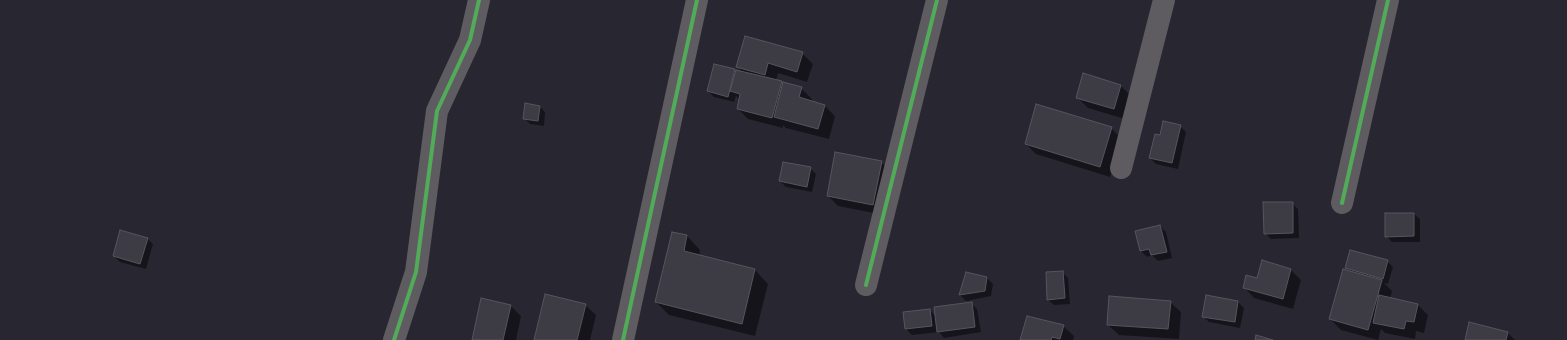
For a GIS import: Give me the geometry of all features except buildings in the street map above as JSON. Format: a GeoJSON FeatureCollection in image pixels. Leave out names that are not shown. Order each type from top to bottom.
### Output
{"type":"FeatureCollection","features":[{"type":"Feature","properties":{"kind":"street"},"geometry":{"type":"LineString","coordinates":[[394,340],[416,272],[437,111],[470,40],[478,0]]}},
{"type":"Feature","properties":{"kind":"street"},"geometry":{"type":"LineString","coordinates":[[623,340],[697,0]]}},
{"type":"Feature","properties":{"kind":"street"},"geometry":{"type":"LineString","coordinates":[[866,285],[937,0]]}},
{"type":"Feature","properties":{"kind":"street"},"geometry":{"type":"LineString","coordinates":[[1120,168],[1164,0]]}},
{"type":"Feature","properties":{"kind":"street"},"geometry":{"type":"LineString","coordinates":[[1342,203],[1388,0]]}},
{"type":"Feature","properties":{"kind":"cycle path"},"geometry":{"type":"LineString","coordinates":[[394,340],[416,272],[437,111],[470,40],[479,0]]}},
{"type":"Feature","properties":{"kind":"cycle path"},"geometry":{"type":"LineString","coordinates":[[623,340],[697,0]]}},
{"type":"Feature","properties":{"kind":"cycle path"},"geometry":{"type":"LineString","coordinates":[[866,285],[937,0]]}},
{"type":"Feature","properties":{"kind":"cycle path"},"geometry":{"type":"LineString","coordinates":[[1342,203],[1388,0]]}}]}
